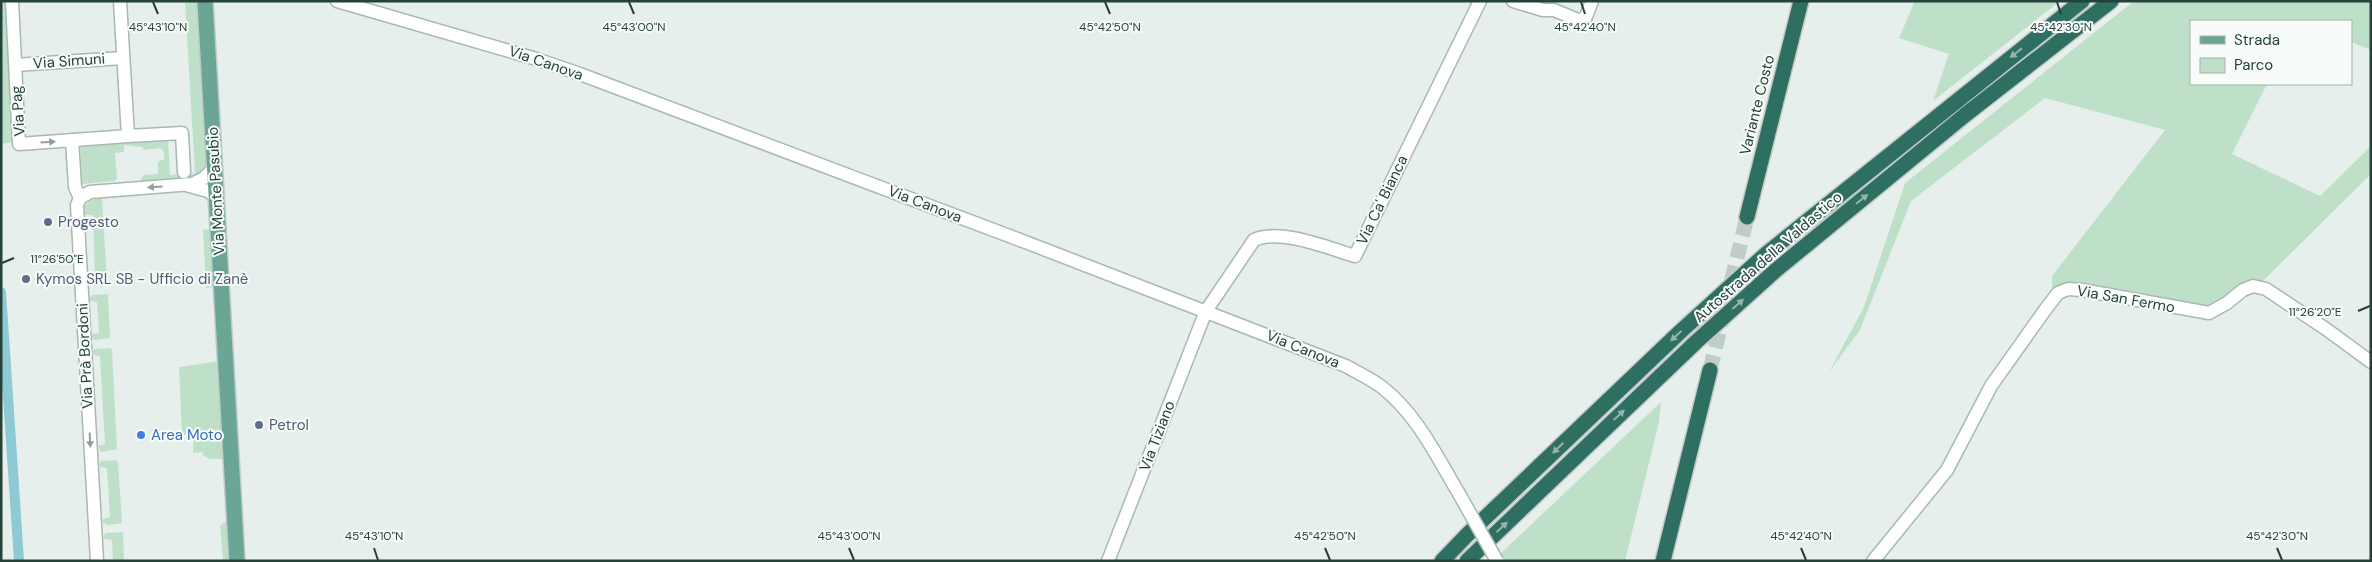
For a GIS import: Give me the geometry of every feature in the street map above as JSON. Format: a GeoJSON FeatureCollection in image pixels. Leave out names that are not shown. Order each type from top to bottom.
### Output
{"type":"FeatureCollection","features":[{"type":"Feature","properties":{"kind":"highway","name":"Variante Costo"},"geometry":{"type":"LineString","coordinates":[[1747,217],[1801,1]]}},
{"type":"Feature","properties":{"kind":"highway","name":"Autostrada della Valdastico"},"geometry":{"type":"LineString","coordinates":[[1442,561],[1474,528],[1666,345],[1766,254],[2082,1]]}},
{"type":"Feature","properties":{"kind":"highway","name":"Autostrada della Valdastico"},"geometry":{"type":"LineString","coordinates":[[1467,561],[1696,342],[1776,270],[1965,115],[2111,1]]}},
{"type":"Feature","properties":{"kind":"highway"},"geometry":{"type":"LineString","coordinates":[[1663,561],[1710,370]]}},
{"type":"Feature","properties":{"kind":"main road","name":"Via Monte Pasubio"},"geometry":{"type":"LineString","coordinates":[[205,1],[216,167],[237,561]]}},
{"type":"Feature","properties":{"kind":"street","name":"Via Pag"},"geometry":{"type":"LineString","coordinates":[[12,1],[19,144],[182,133],[184,179]]}},
{"type":"Feature","properties":{"kind":"street"},"geometry":{"type":"LineString","coordinates":[[120,1],[128,136]]}},
{"type":"Feature","properties":{"kind":"street","name":"Via Canova"},"geometry":{"type":"LineString","coordinates":[[337,1],[515,52],[580,74],[1206,311],[1346,366],[1382,387],[1405,409],[1421,430],[1497,561]]}},
{"type":"Feature","properties":{"kind":"street","name":"Via Ca' Bianca"},"geometry":{"type":"LineString","coordinates":[[1206,311],[1254,240],[1258,238],[1271,236],[1289,238],[1355,256],[1480,1]]}},
{"type":"Feature","properties":{"kind":"street"},"geometry":{"type":"LineString","coordinates":[[1513,1],[1543,10],[1554,10],[1578,20],[1584,19],[1588,14],[1592,1]]}},
{"type":"Feature","properties":{"kind":"street","name":"Via Simuni"},"geometry":{"type":"LineString","coordinates":[[15,65],[123,58]]}},
{"type":"Feature","properties":{"kind":"street"},"geometry":{"type":"LineString","coordinates":[[72,140],[75,188],[80,198],[90,192],[204,178],[216,167]]}},
{"type":"Feature","properties":{"kind":"street"},"geometry":{"type":"LineString","coordinates":[[184,179],[208,191],[217,198]]}},
{"type":"Feature","properties":{"kind":"street","name":"Via Prà Bordoni"},"geometry":{"type":"LineString","coordinates":[[80,198],[77,205],[77,216],[97,561]]}},
{"type":"Feature","properties":{"kind":"street","name":"Via San Fermo"},"geometry":{"type":"LineString","coordinates":[[1873,561],[1947,470],[1991,386],[2058,293],[2068,288],[2209,313],[2227,303],[2242,290],[2253,286],[2266,290],[2326,329],[2371,362]]}},
{"type":"Feature","properties":{"kind":"street","name":"Via Tiziano"},"geometry":{"type":"LineString","coordinates":[[1108,561],[1206,311]]}},
{"type":"Feature","properties":{"kind":"green space"},"geometry":{"type":"Polygon","coordinates":[[[1,1],[8,1],[10,25],[6,26],[11,132],[15,132],[15,142],[1,144],[1,1]]]}},
{"type":"Feature","properties":{"kind":"green space"},"geometry":{"type":"Polygon","coordinates":[[[185,1],[197,1],[210,164],[196,178],[140,181],[144,175],[158,174],[158,162],[164,159],[164,152],[160,148],[144,150],[142,147],[124,145],[124,152],[115,153],[117,179],[114,181],[82,184],[80,143],[168,139],[170,175],[195,174],[185,1]]]}},
{"type":"Feature","properties":{"kind":"green space"},"geometry":{"type":"Polygon","coordinates":[[[1915,1],[2060,1],[1933,101],[1949,54],[1899,38],[1915,1]]]}},
{"type":"Feature","properties":{"kind":"green space"},"geometry":{"type":"Polygon","coordinates":[[[2134,1],[2371,1],[2371,50],[2352,42],[2352,20],[2190,20],[2190,85],[2266,85],[2232,154],[2320,196],[2371,146],[2371,174],[2263,281],[2252,280],[2230,296],[2205,308],[2070,286],[2052,294],[2052,276],[2165,130],[2045,98],[1911,201],[1860,330],[1829,372],[1864,307],[1905,183],[2134,1]]]}},
{"type":"Feature","properties":{"kind":"green space"},"geometry":{"type":"Polygon","coordinates":[[[102,198],[107,281],[104,284],[89,286],[88,281],[95,279],[93,215],[84,215],[85,206],[91,200],[102,198]]]}},
{"type":"Feature","properties":{"kind":"green space"},"geometry":{"type":"Polygon","coordinates":[[[211,229],[214,287],[206,288],[203,230],[211,229]]]}},
{"type":"Feature","properties":{"kind":"green space"},"geometry":{"type":"Polygon","coordinates":[[[108,294],[110,338],[95,340],[91,337],[93,334],[99,333],[97,302],[89,301],[89,298],[93,295],[108,294]]]}},
{"type":"Feature","properties":{"kind":"green space"},"geometry":{"type":"Polygon","coordinates":[[[110,348],[112,350],[117,449],[101,452],[98,446],[105,444],[100,356],[94,355],[92,352],[95,349],[110,348]]]}},
{"type":"Feature","properties":{"kind":"green space"},"geometry":{"type":"Polygon","coordinates":[[[220,361],[225,459],[210,459],[203,455],[203,452],[193,453],[194,434],[182,435],[179,367],[220,361]]]}},
{"type":"Feature","properties":{"kind":"green space"},"geometry":{"type":"Polygon","coordinates":[[[1661,402],[1659,422],[1625,561],[1504,561],[1500,554],[1661,402]]]}},
{"type":"Feature","properties":{"kind":"green space"},"geometry":{"type":"Polygon","coordinates":[[[116,460],[118,462],[122,523],[108,525],[102,522],[103,519],[110,517],[107,468],[100,467],[99,464],[101,461],[116,460]]]}},
{"type":"Feature","properties":{"kind":"green space"},"geometry":{"type":"Polygon","coordinates":[[[229,519],[231,561],[223,561],[220,526],[229,519]]]}},
{"type":"Feature","properties":{"kind":"green space"},"geometry":{"type":"Polygon","coordinates":[[[123,532],[124,561],[113,561],[112,540],[104,539],[103,536],[106,533],[123,532]]]}},
{"type":"Feature","properties":{"kind":"waterway"},"geometry":{"type":"LineString","coordinates":[[1,292],[19,561]]}},
{"type":"Feature","properties":{"kind":"tunnel"},"geometry":{"type":"LineString","coordinates":[[1710,370],[1747,217]]}},
{"type":"Feature","properties":{"kind":"place","name":"Progesto"},"geometry":{"type":"Point","coordinates":[48,222]}},
{"type":"Feature","properties":{"kind":"place","name":"Kymos SRL SB - Ufficio di Zanè"},"geometry":{"type":"Point","coordinates":[26,279]}},
{"type":"Feature","properties":{"kind":"place","name":"Petrol"},"geometry":{"type":"Point","coordinates":[259,425]}},
{"type":"Feature","properties":{"kind":"place","name":"Area Moto"},"geometry":{"type":"Point","coordinates":[141,435]}}]}
